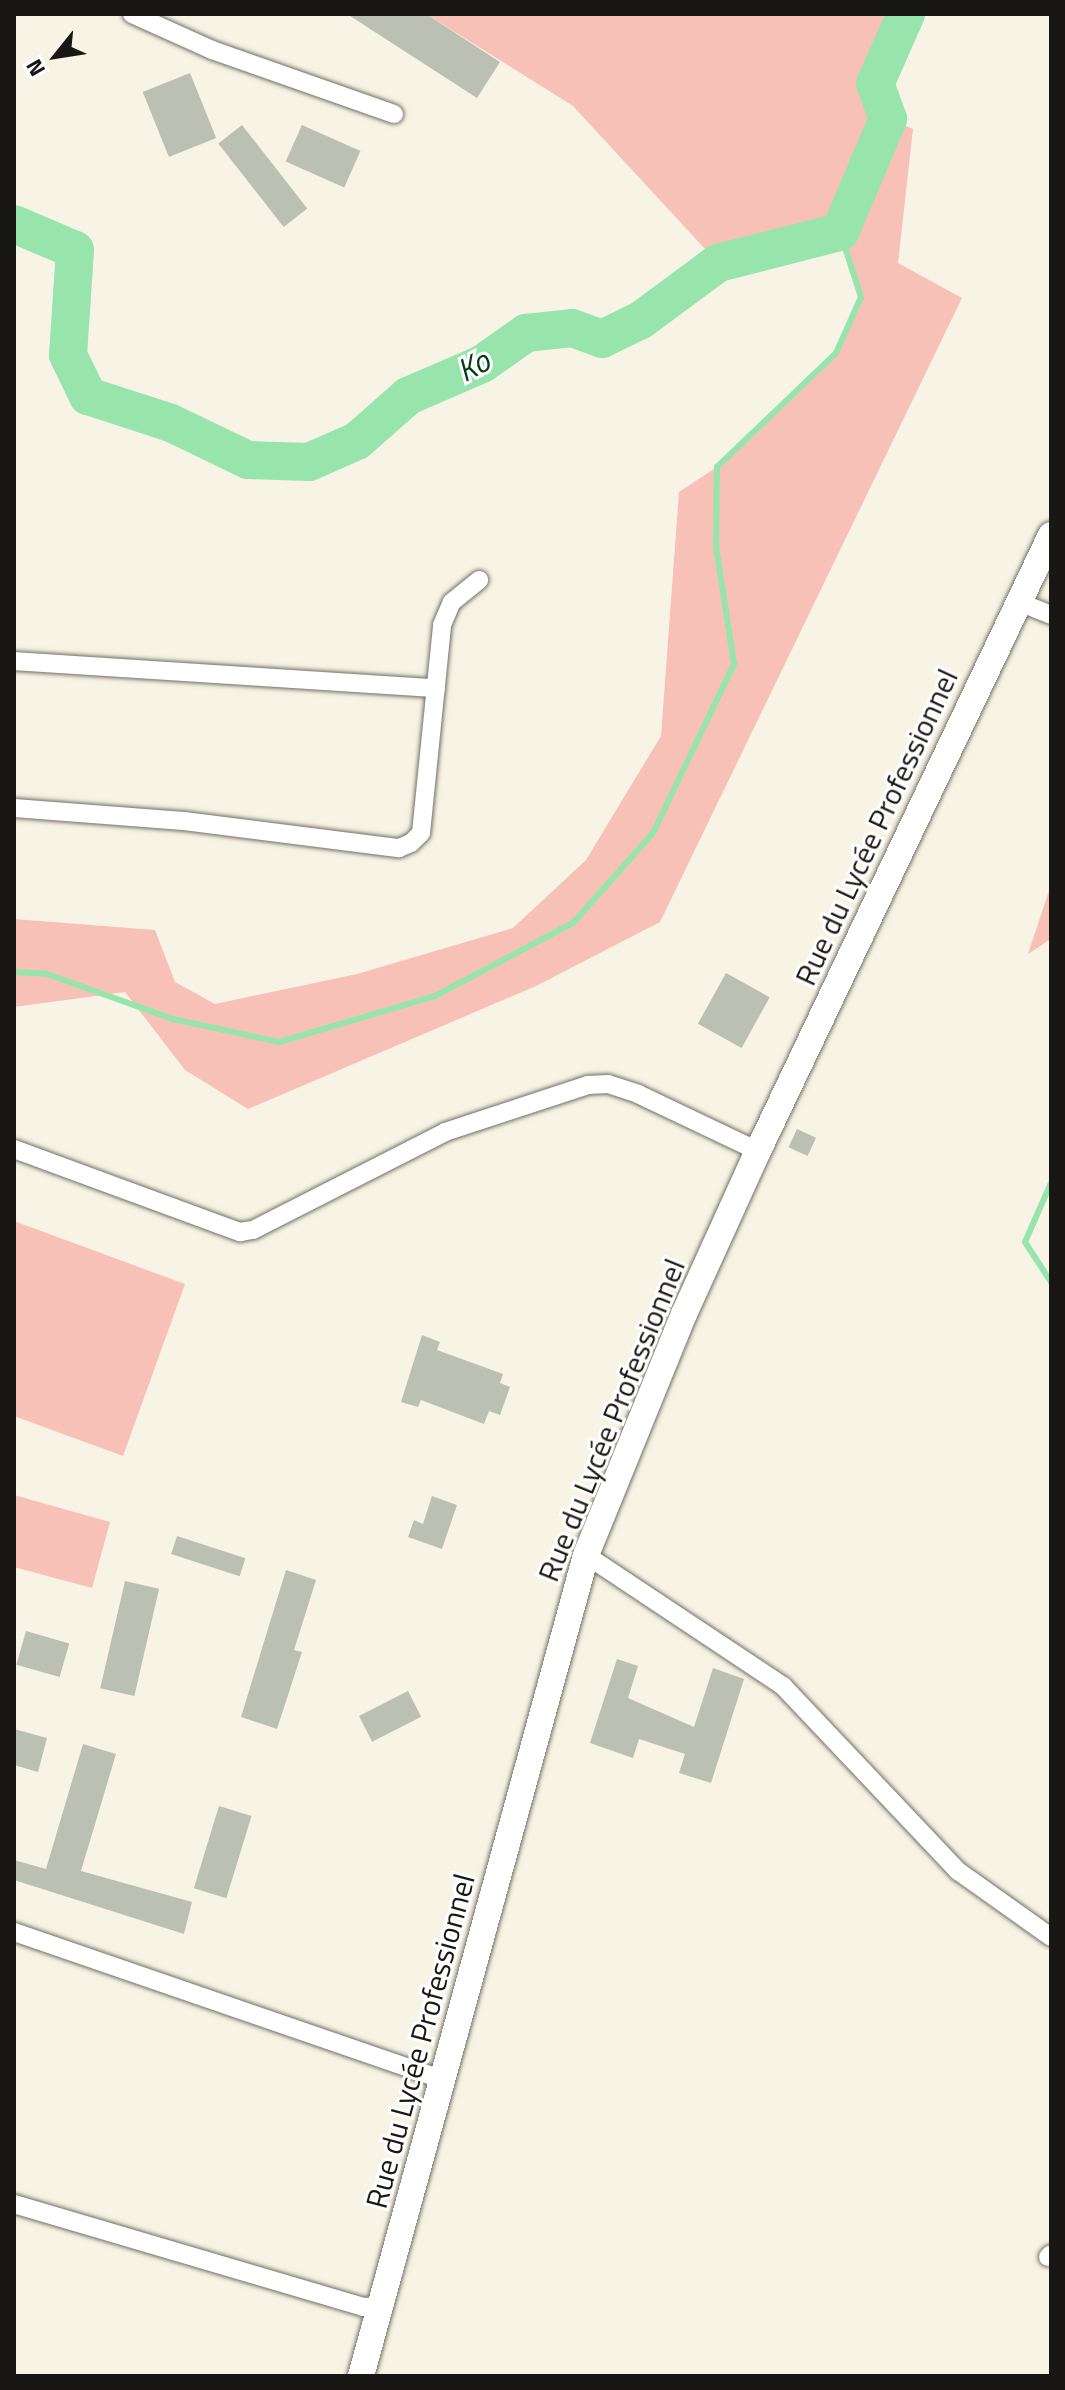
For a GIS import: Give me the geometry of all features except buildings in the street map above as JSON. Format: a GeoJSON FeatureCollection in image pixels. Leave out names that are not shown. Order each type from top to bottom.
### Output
{"type":"FeatureCollection","features":[{"type":"Feature","properties":{"kind":"main road","name":"Rue du Lycée Professionnel"},"geometry":{"type":"LineString","coordinates":[[361,2376],[374,2311],[443,2080],[586,1555],[684,1314],[758,1151],[1051,535]]}},
{"type":"Feature","properties":{"kind":"street"},"geometry":{"type":"LineString","coordinates":[[132,14],[212,50],[394,114]]}},
{"type":"Feature","properties":{"kind":"street"},"geometry":{"type":"LineString","coordinates":[[14,808],[184,821],[399,848],[421,833],[446,611],[479,580]]}},
{"type":"Feature","properties":{"kind":"street"},"geometry":{"type":"LineString","coordinates":[[1019,602],[1051,615]]}},
{"type":"Feature","properties":{"kind":"street"},"geometry":{"type":"LineString","coordinates":[[14,661],[436,688]]}},
{"type":"Feature","properties":{"kind":"street"},"geometry":{"type":"LineString","coordinates":[[14,1149],[240,1232],[253,1230],[445,1132],[588,1085],[608,1084],[638,1094],[758,1151]]}},
{"type":"Feature","properties":{"kind":"street"},"geometry":{"type":"LineString","coordinates":[[586,1555],[783,1686],[958,1871],[1051,1937]]}},
{"type":"Feature","properties":{"kind":"street"},"geometry":{"type":"LineString","coordinates":[[14,1932],[443,2080]]}},
{"type":"Feature","properties":{"kind":"street"},"geometry":{"type":"LineString","coordinates":[[14,2204],[374,2311]]}},
{"type":"Feature","properties":{"kind":"shaded area"},"geometry":{"type":"Polygon","coordinates":[[[426,14],[900,14],[875,84],[888,118],[913,129],[898,263],[962,298],[660,922],[536,986],[248,1109],[185,1070],[125,992],[14,1007],[14,919],[155,930],[175,982],[215,1004],[357,974],[513,928],[586,860],[661,736],[679,492],[717,467],[836,353],[861,297],[840,233],[718,263],[573,106],[426,14]]]}},
{"type":"Feature","properties":{"kind":"shaded area"},"geometry":{"type":"Polygon","coordinates":[[[1051,885],[1051,939],[1028,954],[1051,885]]]}},
{"type":"Feature","properties":{"kind":"shaded area"},"geometry":{"type":"Polygon","coordinates":[[[14,1221],[185,1284],[123,1456],[14,1416],[14,1221]]]}},
{"type":"Feature","properties":{"kind":"shaded area"},"geometry":{"type":"Polygon","coordinates":[[[14,1495],[110,1522],[92,1588],[14,1567],[14,1495]]]}},
{"type":"Feature","properties":{"kind":"waterway","name":"Ko"},"geometry":{"type":"LineString","coordinates":[[14,224],[75,250],[68,355],[88,396],[171,423],[248,460],[309,462],[357,441],[408,396],[482,364],[526,333],[572,328],[602,339],[641,320],[718,263],[840,232],[888,119],[875,84],[906,14]]}},
{"type":"Feature","properties":{"kind":"waterway"},"geometry":{"type":"LineString","coordinates":[[14,972],[47,974],[173,1019],[279,1042],[435,996],[573,923],[653,833],[734,664],[716,547],[717,467],[836,353],[861,297],[840,232]]}},
{"type":"Feature","properties":{"kind":"waterway"},"geometry":{"type":"LineString","coordinates":[[1051,1183],[1025,1242],[1051,1282]]}}]}
